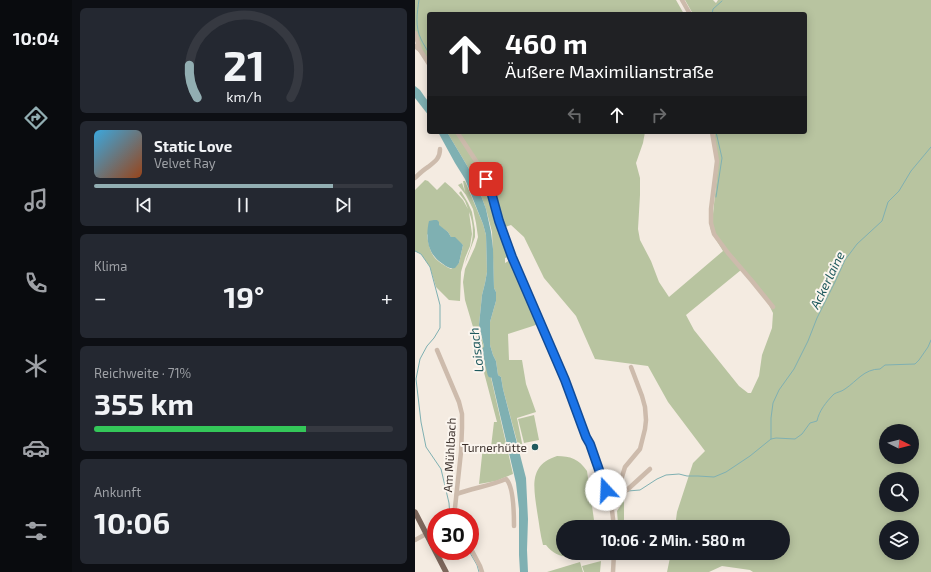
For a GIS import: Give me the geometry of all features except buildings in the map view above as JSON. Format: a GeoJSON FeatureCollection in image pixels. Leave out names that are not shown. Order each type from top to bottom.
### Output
{"type":"FeatureCollection","features":[{"type":"Feature","properties":{"kind":"main road"},"geometry":{"type":"LineString","coordinates":[[415,512],[426,534]]}},
{"type":"Feature","properties":{"kind":"main road"},"geometry":{"type":"LineString","coordinates":[[440,560],[446,572]]}},
{"type":"Feature","properties":{"kind":"street"},"geometry":{"type":"LineString","coordinates":[[682,0],[689,12]]}},
{"type":"Feature","properties":{"kind":"street"},"geometry":{"type":"LineString","coordinates":[[415,33],[420,50],[427,61]]}},
{"type":"Feature","properties":{"kind":"street"},"geometry":{"type":"LineString","coordinates":[[415,46],[420,50]]}},
{"type":"Feature","properties":{"kind":"street"},"geometry":{"type":"LineString","coordinates":[[458,134],[482,170],[490,188],[507,243],[565,380],[611,502],[613,520]]}},
{"type":"Feature","properties":{"kind":"street"},"geometry":{"type":"LineString","coordinates":[[712,134],[717,161],[711,209],[711,223],[714,234],[773,307]]}},
{"type":"Feature","properties":{"kind":"street"},"geometry":{"type":"LineString","coordinates":[[415,178],[435,162],[440,154],[440,149]]}},
{"type":"Feature","properties":{"kind":"street","name":"Am Mühlbach"},"geometry":{"type":"LineString","coordinates":[[437,350],[459,402],[462,414],[463,428],[455,508]]}},
{"type":"Feature","properties":{"kind":"street"},"geometry":{"type":"LineString","coordinates":[[618,497],[625,467],[640,449],[647,420],[642,396],[631,366]]}},
{"type":"Feature","properties":{"kind":"street"},"geometry":{"type":"LineString","coordinates":[[611,502],[650,469]]}},
{"type":"Feature","properties":{"kind":"street"},"geometry":{"type":"LineString","coordinates":[[457,494],[506,479],[508,480],[513,504],[514,526]]}},
{"type":"Feature","properties":{"kind":"street"},"geometry":{"type":"LineString","coordinates":[[415,540],[426,534]]}},
{"type":"Feature","properties":{"kind":"street"},"geometry":{"type":"LineString","coordinates":[[477,560],[482,572]]}},
{"type":"Feature","properties":{"kind":"street"},"geometry":{"type":"LineString","coordinates":[[613,572],[614,560]]}},
{"type":"Feature","properties":{"kind":"green space"},"geometry":{"type":"Polygon","coordinates":[[[415,0],[676,0],[683,12],[427,12],[427,61],[420,50],[415,33],[415,0]]]}},
{"type":"Feature","properties":{"kind":"green space"},"geometry":{"type":"Polygon","coordinates":[[[685,0],[713,0],[716,3],[718,0],[931,0],[931,572],[753,572],[750,570],[722,566],[709,572],[667,572],[670,560],[790,560],[790,520],[676,520],[677,512],[693,463],[705,451],[668,402],[648,366],[595,359],[576,316],[544,278],[524,237],[511,225],[500,229],[509,257],[505,258],[505,263],[510,260],[539,324],[508,334],[509,360],[522,360],[526,384],[536,412],[517,418],[523,448],[519,449],[501,377],[498,375],[496,361],[490,345],[490,322],[496,301],[496,292],[494,288],[492,232],[486,209],[475,179],[448,134],[645,134],[636,163],[640,178],[638,229],[640,240],[651,261],[659,282],[669,297],[723,251],[710,227],[713,217],[718,165],[714,134],[807,134],[807,12],[692,12],[685,0]],[[741,270],[686,315],[694,330],[739,386],[748,393],[751,393],[759,376],[762,355],[772,328],[773,313],[768,303],[741,270]]]}},
{"type":"Feature","properties":{"kind":"green space"},"geometry":{"type":"Polygon","coordinates":[[[425,180],[437,190],[445,182],[463,200],[468,209],[465,201],[459,193],[461,191],[472,212],[475,237],[465,264],[466,258],[471,244],[473,235],[473,226],[469,212],[472,234],[470,246],[461,272],[460,301],[449,300],[436,287],[430,267],[421,254],[415,251],[415,190],[425,180]],[[439,222],[427,235],[429,247],[433,256],[440,263],[451,269],[459,263],[463,245],[451,237],[448,232],[438,225],[439,222]]]}},
{"type":"Feature","properties":{"kind":"green space"},"geometry":{"type":"Polygon","coordinates":[[[463,181],[465,181],[486,235],[487,272],[482,295],[479,325],[513,474],[496,481],[479,484],[483,446],[491,447],[494,422],[497,422],[465,300],[463,282],[465,269],[478,237],[473,209],[466,195],[458,185],[462,183],[465,192],[463,181]]]}},
{"type":"Feature","properties":{"kind":"green space"},"geometry":{"type":"Polygon","coordinates":[[[534,415],[539,440],[524,443],[518,419],[534,415]]]}},
{"type":"Feature","properties":{"kind":"green space"},"geometry":{"type":"Polygon","coordinates":[[[557,456],[574,459],[587,471],[594,520],[556,520],[556,554],[546,545],[543,545],[534,486],[537,471],[541,465],[557,456]]]}},
{"type":"Feature","properties":{"kind":"green space"},"geometry":{"type":"Polygon","coordinates":[[[624,497],[624,520],[618,520],[617,511],[624,497]]]}},
{"type":"Feature","properties":{"kind":"green space"},"geometry":{"type":"Polygon","coordinates":[[[601,561],[600,572],[584,572],[582,566],[601,561]]]}},
{"type":"Feature","properties":{"kind":"green space"},"geometry":{"type":"Polygon","coordinates":[[[580,562],[583,572],[547,572],[580,562]]]}},
{"type":"Feature","properties":{"kind":"water"},"geometry":{"type":"Polygon","coordinates":[[[415,86],[420,90],[427,100],[427,113],[415,98],[415,86]]]}},
{"type":"Feature","properties":{"kind":"water"},"geometry":{"type":"Polygon","coordinates":[[[439,134],[448,134],[475,179],[486,209],[491,232],[496,301],[490,322],[490,345],[496,361],[498,375],[501,377],[526,478],[528,572],[520,572],[519,509],[516,483],[479,325],[482,295],[487,272],[486,235],[465,179],[439,134]]]}},
{"type":"Feature","properties":{"kind":"water"},"geometry":{"type":"Polygon","coordinates":[[[437,220],[439,225],[448,232],[451,237],[455,237],[463,245],[459,263],[455,268],[450,268],[444,265],[434,256],[431,251],[427,234],[429,221],[437,220]]]}},
{"type":"Feature","properties":{"kind":"waterway"},"geometry":{"type":"LineString","coordinates":[[419,0],[417,25],[419,34],[427,50]]}},
{"type":"Feature","properties":{"kind":"waterway"},"geometry":{"type":"LineString","coordinates":[[712,12],[713,9],[722,1]]}},
{"type":"Feature","properties":{"kind":"waterway"},"geometry":{"type":"LineString","coordinates":[[716,134],[722,158],[716,197]]}},
{"type":"Feature","properties":{"kind":"waterway","name":"Ackerlaine"},"geometry":{"type":"LineString","coordinates":[[771,439],[773,403],[779,390],[794,369],[845,260],[857,244],[882,221],[888,202],[899,191],[911,171],[931,147]]}},
{"type":"Feature","properties":{"kind":"waterway"},"geometry":{"type":"LineString","coordinates":[[415,251],[421,254],[430,267],[440,305],[440,328],[420,359],[416,379],[421,422],[426,447],[441,469],[449,508]]}},
{"type":"Feature","properties":{"kind":"waterway"},"geometry":{"type":"LineString","coordinates":[[628,491],[640,490],[666,475],[679,474],[687,476],[714,477],[726,472],[750,456],[771,439],[795,439],[802,434],[810,423],[817,421],[823,407],[834,394],[845,389],[865,373],[880,369],[885,365],[915,364],[928,347],[931,340]]}},
{"type":"Feature","properties":{"kind":"waterway","name":"Loisach"},"geometry":{"type":"LineString","coordinates":[[486,350],[491,374]]}},
{"type":"Feature","properties":{"kind":"waterway"},"geometry":{"type":"LineString","coordinates":[[474,560],[479,572]]}},
{"type":"Feature","properties":{"kind":"place","name":"Turnerhütte"},"geometry":{"type":"Point","coordinates":[535,447]}},
{"type":"Feature","properties":{"kind":"route"},"geometry":{"type":"LineString","coordinates":[[486,179],[512,257],[565,380],[606,490]]}}]}
